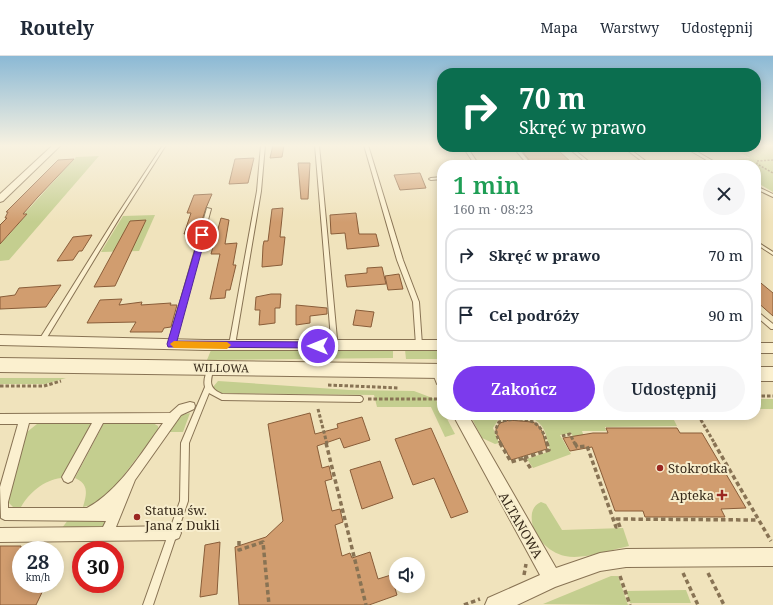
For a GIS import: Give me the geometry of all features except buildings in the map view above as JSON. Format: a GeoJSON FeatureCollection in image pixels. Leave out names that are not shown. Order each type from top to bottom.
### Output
{"type":"FeatureCollection","features":[{"type":"Feature","properties":{"kind":"street"},"geometry":{"type":"LineString","coordinates":[[0,199],[31,171]]}},
{"type":"Feature","properties":{"kind":"street"},"geometry":{"type":"LineString","coordinates":[[0,340],[232,345],[437,346]]}},
{"type":"Feature","properties":{"kind":"street"},"geometry":{"type":"LineString","coordinates":[[761,348],[773,348]]}},
{"type":"Feature","properties":{"kind":"street","name":"WILLOWA"},"geometry":{"type":"LineString","coordinates":[[0,365],[211,368],[437,374]]}},
{"type":"Feature","properties":{"kind":"street"},"geometry":{"type":"LineString","coordinates":[[761,374],[773,374]]}},
{"type":"Feature","properties":{"kind":"street"},"geometry":{"type":"LineString","coordinates":[[86,515],[98,510],[112,498],[172,418],[180,409],[190,406]]}},
{"type":"Feature","properties":{"kind":"street"},"geometry":{"type":"LineString","coordinates":[[0,419],[172,418]]}},
{"type":"Feature","properties":{"kind":"street"},"geometry":{"type":"LineString","coordinates":[[25,419],[2,502],[2,509],[5,514],[115,515]]}},
{"type":"Feature","properties":{"kind":"street"},"geometry":{"type":"LineString","coordinates":[[68,477],[100,419]]}},
{"type":"Feature","properties":{"kind":"street","name":"ALTANOWA"},"geometry":{"type":"LineString","coordinates":[[463,420],[552,579]]}},
{"type":"Feature","properties":{"kind":"street"},"geometry":{"type":"LineString","coordinates":[[107,533],[135,469]]}},
{"type":"Feature","properties":{"kind":"street"},"geometry":{"type":"LineString","coordinates":[[0,534],[174,533]]}},
{"type":"Feature","properties":{"kind":"street"},"geometry":{"type":"LineString","coordinates":[[495,605],[552,579],[600,562],[626,558],[773,557]]}},
{"type":"Feature","properties":{"kind":"lane"},"geometry":{"type":"LineString","coordinates":[[41,342],[148,171]]}},
{"type":"Feature","properties":{"kind":"lane"},"geometry":{"type":"LineString","coordinates":[[232,345],[259,191],[261,171]]}},
{"type":"Feature","properties":{"kind":"lane"},"geometry":{"type":"LineString","coordinates":[[319,171],[334,339],[333,346]]}},
{"type":"Feature","properties":{"kind":"lane"},"geometry":{"type":"LineString","coordinates":[[373,171],[400,260],[416,302],[419,345]]}},
{"type":"Feature","properties":{"kind":"lane"},"geometry":{"type":"LineString","coordinates":[[431,179],[437,178]]}},
{"type":"Feature","properties":{"kind":"lane"},"geometry":{"type":"LineString","coordinates":[[761,190],[773,196]]}},
{"type":"Feature","properties":{"kind":"lane"},"geometry":{"type":"LineString","coordinates":[[171,344],[210,209]]}},
{"type":"Feature","properties":{"kind":"lane"},"geometry":{"type":"LineString","coordinates":[[761,246],[773,254]]}},
{"type":"Feature","properties":{"kind":"lane"},"geometry":{"type":"LineString","coordinates":[[761,317],[773,328]]}},
{"type":"Feature","properties":{"kind":"lane"},"geometry":{"type":"LineString","coordinates":[[148,605],[184,501],[185,443],[208,388],[207,378],[211,368]]}},
{"type":"Feature","properties":{"kind":"lane"},"geometry":{"type":"LineString","coordinates":[[208,388],[213,394],[222,397],[360,399]]}},
{"type":"Feature","properties":{"kind":"path"},"geometry":{"type":"LineString","coordinates":[[761,396],[773,396]]}},
{"type":"Feature","properties":{"kind":"path"},"geometry":{"type":"LineString","coordinates":[[360,399],[437,400]]}},
{"type":"Feature","properties":{"kind":"path"},"geometry":{"type":"LineString","coordinates":[[319,409],[342,514],[366,605]]}},
{"type":"Feature","properties":{"kind":"path"},"geometry":{"type":"LineString","coordinates":[[505,420],[499,422],[494,429],[496,436],[511,462],[548,450],[543,430],[537,423],[532,420],[518,420]]}},
{"type":"Feature","properties":{"kind":"path"},"geometry":{"type":"LineString","coordinates":[[701,420],[773,545]]}},
{"type":"Feature","properties":{"kind":"path"},"geometry":{"type":"LineString","coordinates":[[562,436],[570,434],[577,447],[587,446],[616,527],[620,527],[617,519],[758,520]]}},
{"type":"Feature","properties":{"kind":"path"},"geometry":{"type":"LineString","coordinates":[[524,458],[531,469]]}},
{"type":"Feature","properties":{"kind":"path"},"geometry":{"type":"LineString","coordinates":[[239,541],[239,550],[263,542],[269,605]]}},
{"type":"Feature","properties":{"kind":"path"},"geometry":{"type":"LineString","coordinates":[[676,558],[698,605]]}},
{"type":"Feature","properties":{"kind":"path"},"geometry":{"type":"LineString","coordinates":[[700,558],[724,605]]}},
{"type":"Feature","properties":{"kind":"path"},"geometry":{"type":"LineString","coordinates":[[620,576],[630,605]]}},
{"type":"Feature","properties":{"kind":"green space"},"geometry":{"type":"Polygon","coordinates":[[[64,171],[86,171],[9,260],[0,261],[0,239],[7,237],[27,214],[24,214],[64,171]]]}},
{"type":"Feature","properties":{"kind":"green space"},"geometry":{"type":"Polygon","coordinates":[[[761,171],[773,171],[773,192],[761,185],[761,171]]]}},
{"type":"Feature","properties":{"kind":"green space"},"geometry":{"type":"Polygon","coordinates":[[[155,215],[139,251],[101,252],[123,216],[155,215]]]}},
{"type":"Feature","properties":{"kind":"green space"},"geometry":{"type":"Polygon","coordinates":[[[211,350],[393,351],[393,358],[207,360],[211,350]]]}},
{"type":"Feature","properties":{"kind":"green space"},"geometry":{"type":"Polygon","coordinates":[[[405,350],[437,351],[437,359],[406,359],[405,350]]]}},
{"type":"Feature","properties":{"kind":"green space"},"geometry":{"type":"Polygon","coordinates":[[[0,378],[66,378],[45,384],[0,384],[0,378]]]}},
{"type":"Feature","properties":{"kind":"green space"},"geometry":{"type":"Polygon","coordinates":[[[218,381],[349,390],[414,391],[435,399],[437,402],[437,420],[431,407],[377,407],[374,395],[218,393],[213,387],[218,381]]]}},
{"type":"Feature","properties":{"kind":"green space"},"geometry":{"type":"Polygon","coordinates":[[[761,399],[773,399],[773,409],[761,409],[761,399]]]}},
{"type":"Feature","properties":{"kind":"green space"},"geometry":{"type":"Polygon","coordinates":[[[190,413],[183,432],[169,432],[182,415],[190,413]]]}},
{"type":"Feature","properties":{"kind":"green space"},"geometry":{"type":"Polygon","coordinates":[[[437,420],[448,420],[455,434],[445,437],[437,420]]]}},
{"type":"Feature","properties":{"kind":"green space"},"geometry":{"type":"Polygon","coordinates":[[[473,420],[498,420],[493,428],[499,443],[495,444],[482,438],[473,420]]]}},
{"type":"Feature","properties":{"kind":"green space"},"geometry":{"type":"Polygon","coordinates":[[[535,420],[674,420],[677,426],[605,427],[606,431],[582,431],[587,445],[578,445],[571,433],[560,435],[571,454],[533,468],[527,459],[550,451],[546,433],[535,420]]]}},
{"type":"Feature","properties":{"kind":"green space"},"geometry":{"type":"Polygon","coordinates":[[[104,423],[153,423],[158,426],[158,430],[107,497],[96,504],[83,507],[86,494],[85,486],[80,480],[75,478],[104,423]]]}},
{"type":"Feature","properties":{"kind":"green space"},"geometry":{"type":"Polygon","coordinates":[[[37,424],[91,424],[61,478],[43,484],[28,497],[21,507],[13,507],[9,503],[10,493],[27,432],[37,424]]]}},
{"type":"Feature","properties":{"kind":"green space"},"geometry":{"type":"Polygon","coordinates":[[[541,502],[546,504],[562,530],[623,528],[629,546],[580,557],[558,554],[546,546],[533,528],[532,511],[536,505],[541,502]]]}},
{"type":"Feature","properties":{"kind":"green space"},"geometry":{"type":"Polygon","coordinates":[[[68,520],[110,520],[105,531],[59,532],[68,520]]]}},
{"type":"Feature","properties":{"kind":"green space"},"geometry":{"type":"Polygon","coordinates":[[[611,576],[618,576],[628,605],[543,604],[611,576]]]}},
{"type":"Feature","properties":{"kind":"green space"},"geometry":{"type":"Polygon","coordinates":[[[686,590],[691,603],[630,603],[626,591],[686,590]]]}},
{"type":"Feature","properties":{"kind":"slow traffic"},"geometry":{"type":"LineString","coordinates":[[174,344],[227,345]]}},
{"type":"Feature","properties":{"kind":"place","name":"Stokrotka"},"geometry":{"type":"Point","coordinates":[660,468]}},
{"type":"Feature","properties":{"kind":"place","name":"Apteka"},"geometry":{"type":"Point","coordinates":[722,495]}},
{"type":"Feature","properties":{"kind":"place","name":"Statua św. Jana z Dukli"},"geometry":{"type":"Point","coordinates":[137,517]}},
{"type":"Feature","properties":{"kind":"route"},"geometry":{"type":"LineString","coordinates":[[202,235],[174,338],[171,344],[318,346]]}}]}
